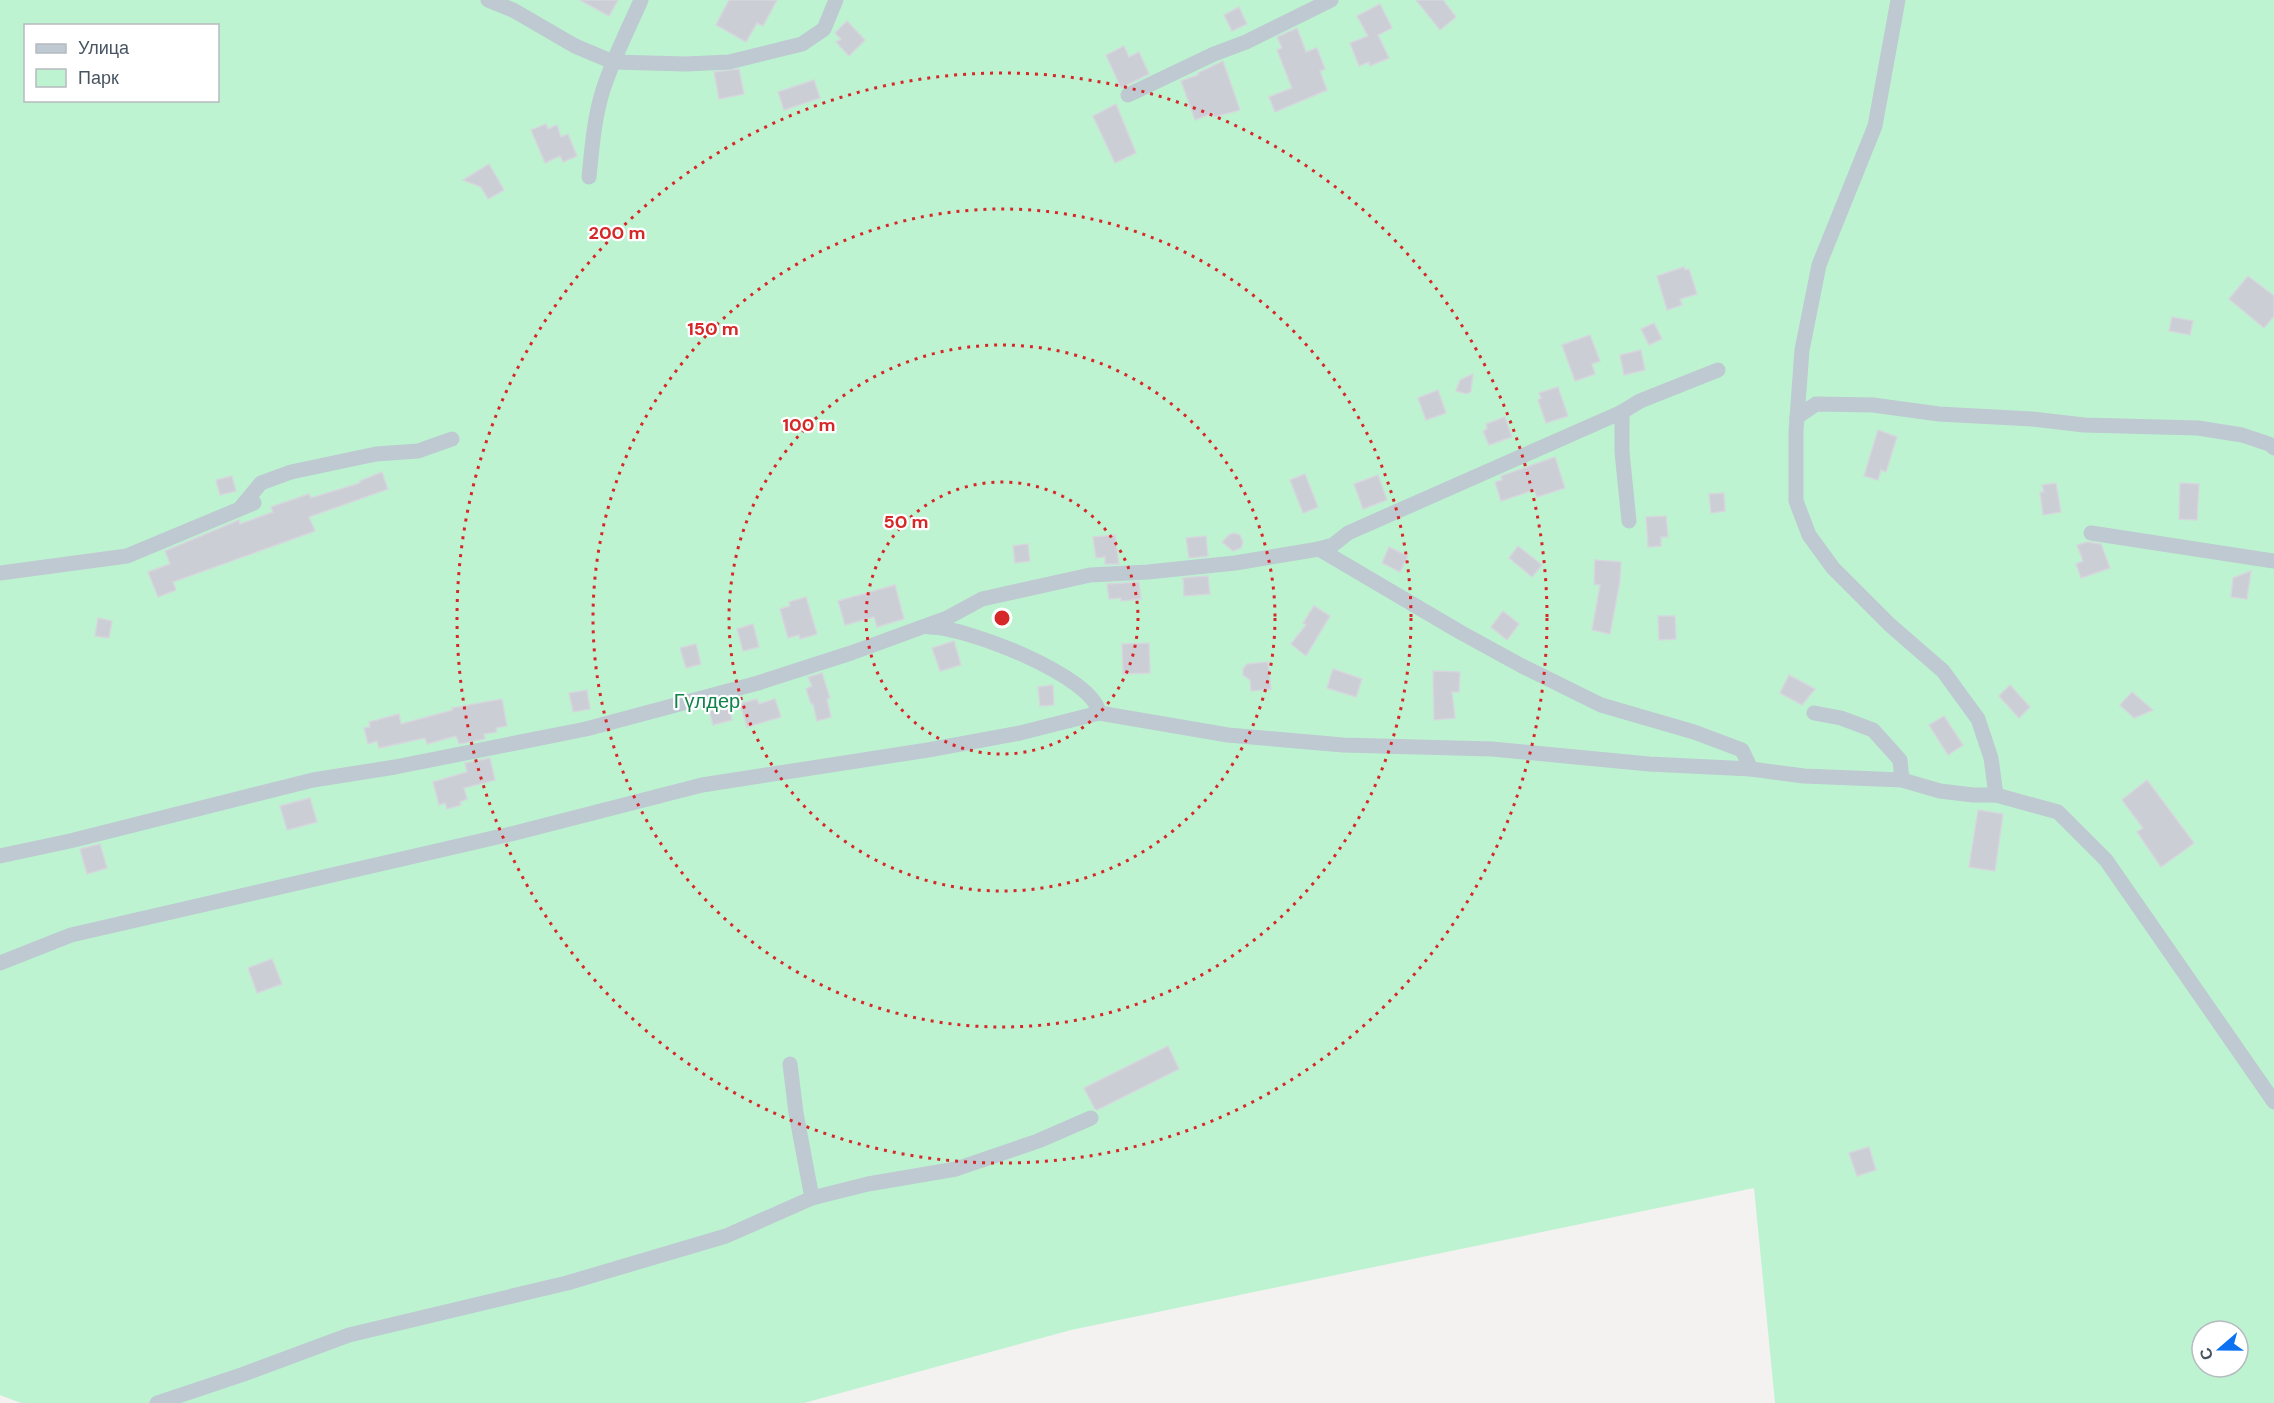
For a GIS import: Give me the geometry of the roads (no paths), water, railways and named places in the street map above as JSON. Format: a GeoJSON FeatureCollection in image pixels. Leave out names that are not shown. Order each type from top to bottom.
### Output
{"type":"FeatureCollection","features":[{"type":"Feature","properties":{"kind":"street"},"geometry":{"type":"LineString","coordinates":[[488,0],[513,10],[575,46],[613,62],[686,64],[729,62],[802,44],[824,29],[836,0]]}},
{"type":"Feature","properties":{"kind":"street"},"geometry":{"type":"LineString","coordinates":[[588,177],[593,133],[602,92],[641,0]]}},
{"type":"Feature","properties":{"kind":"street"},"geometry":{"type":"LineString","coordinates":[[1128,94],[1214,54],[1246,42],[1331,0]]}},
{"type":"Feature","properties":{"kind":"street"},"geometry":{"type":"LineString","coordinates":[[1898,0],[1875,126],[1820,265],[1802,350],[1797,417],[1796,501],[1809,535],[1833,568],[1882,617],[1943,670],[1978,719],[1991,758],[1996,795]]}},
{"type":"Feature","properties":{"kind":"street"},"geometry":{"type":"LineString","coordinates":[[0,856],[70,841],[313,780],[395,767],[586,729],[758,682],[923,627],[947,618],[982,599],[1090,575],[1235,563],[1334,545],[1348,532],[1622,412],[1640,401],[1718,370]]}},
{"type":"Feature","properties":{"kind":"street"},"geometry":{"type":"LineString","coordinates":[[1797,417],[1816,404],[1873,405],[1939,414],[2032,419],[2084,426],[2198,428],[2242,435],[2269,444],[2274,448]]}},
{"type":"Feature","properties":{"kind":"street"},"geometry":{"type":"LineString","coordinates":[[1622,412],[1622,452],[1629,521]]}},
{"type":"Feature","properties":{"kind":"street"},"geometry":{"type":"LineString","coordinates":[[240,509],[261,483],[291,472],[376,454],[418,451],[452,439]]}},
{"type":"Feature","properties":{"kind":"street"},"geometry":{"type":"LineString","coordinates":[[0,573],[127,555],[254,503]]}},
{"type":"Feature","properties":{"kind":"street"},"geometry":{"type":"LineString","coordinates":[[2091,533],[2274,561]]}},
{"type":"Feature","properties":{"kind":"street"},"geometry":{"type":"LineString","coordinates":[[1319,549],[1460,632],[1601,705],[1694,732],[1742,750],[1751,769]]}},
{"type":"Feature","properties":{"kind":"street"},"geometry":{"type":"LineString","coordinates":[[923,627],[942,626],[1040,662],[1075,684],[1098,705],[1099,713]]}},
{"type":"Feature","properties":{"kind":"street"},"geometry":{"type":"LineString","coordinates":[[0,963],[70,934],[504,836],[702,785],[928,750],[1020,733],[1099,713],[1228,735],[1320,743],[1492,749],[1649,764],[1751,769],[1804,776],[1902,780],[1940,791],[1996,795],[2058,812],[2106,860],[2274,1102]]}},
{"type":"Feature","properties":{"kind":"street"},"geometry":{"type":"LineString","coordinates":[[1814,713],[1842,718],[1873,730],[1900,760],[1902,780]]}},
{"type":"Feature","properties":{"kind":"street"},"geometry":{"type":"LineString","coordinates":[[790,1064],[796,1113],[812,1198]]}},
{"type":"Feature","properties":{"kind":"street"},"geometry":{"type":"LineString","coordinates":[[158,1403],[349,1335],[567,1283],[726,1236],[812,1198],[868,1184],[956,1169],[1038,1141],[1091,1118]]}},
{"type":"Feature","properties":{"kind":"park label","name":"Гүлдер"},"geometry":{"type":"Point","coordinates":[707,701]}}]}
